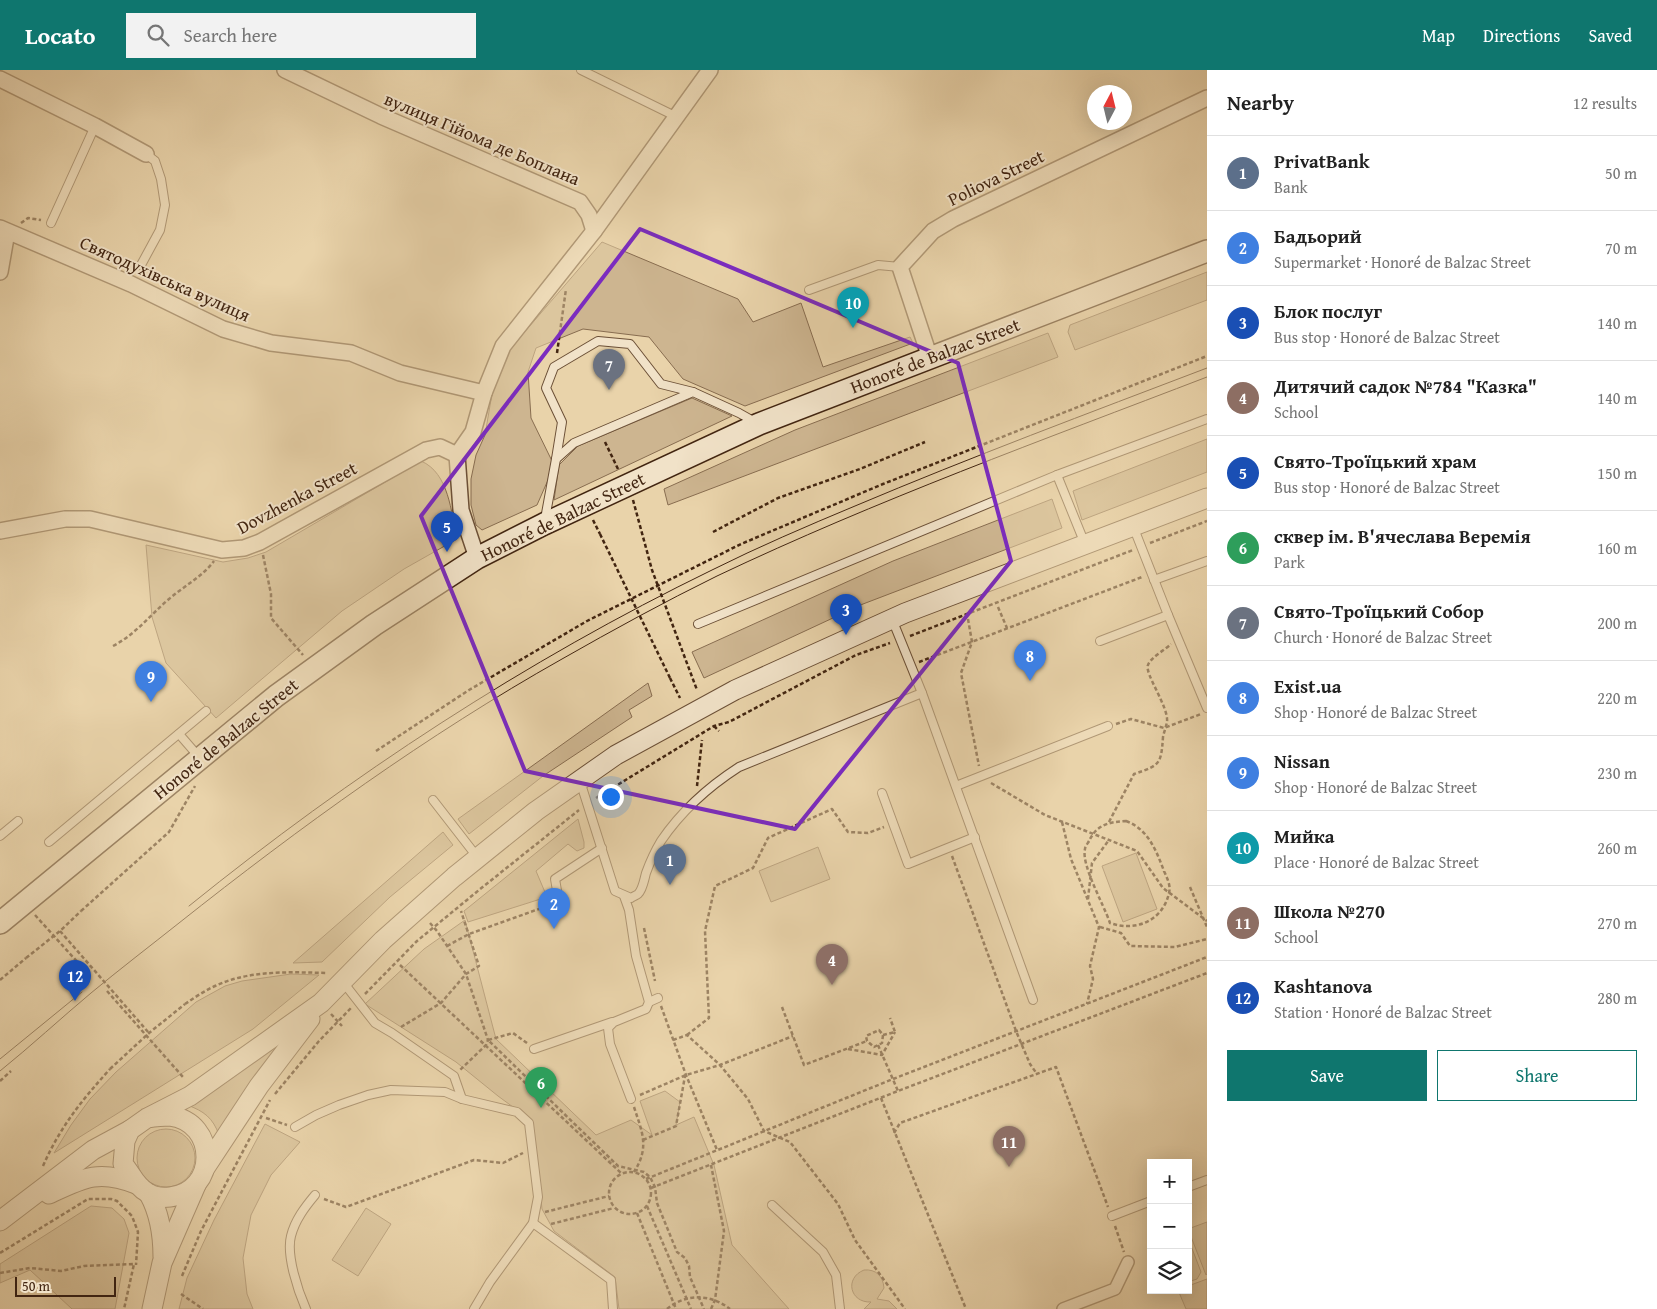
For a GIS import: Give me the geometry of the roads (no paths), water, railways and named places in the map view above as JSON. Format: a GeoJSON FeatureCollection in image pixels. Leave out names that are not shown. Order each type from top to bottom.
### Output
{"type":"FeatureCollection","features":[{"type":"Feature","properties":{"kind":"main road","name":"Honoré de Balzac Street"},"geometry":{"type":"LineString","coordinates":[[0,923],[276,696],[374,625],[477,558],[544,524],[759,424],[1207,251]]}},
{"type":"Feature","properties":{"kind":"street","name":"вулиця Гійома де Боплана"},"geometry":{"type":"LineString","coordinates":[[285,70],[381,116],[580,202],[589,215],[594,231]]}},
{"type":"Feature","properties":{"kind":"street"},"geometry":{"type":"LineString","coordinates":[[477,558],[461,510],[456,455],[473,432],[484,393],[503,346],[594,231],[710,70]]}},
{"type":"Feature","properties":{"kind":"street"},"geometry":{"type":"LineString","coordinates":[[0,78],[146,154]]}},
{"type":"Feature","properties":{"kind":"street","name":"Poliova Street"},"geometry":{"type":"LineString","coordinates":[[900,267],[933,231],[953,218],[1207,98]]}},
{"type":"Feature","properties":{"kind":"street"},"geometry":{"type":"LineString","coordinates":[[0,272],[4,230]]}},
{"type":"Feature","properties":{"kind":"street","name":"Святодухівська вулиця"},"geometry":{"type":"LineString","coordinates":[[4,230],[131,284],[223,329],[271,343],[351,353],[400,373],[484,393]]}},
{"type":"Feature","properties":{"kind":"street"},"geometry":{"type":"LineString","coordinates":[[900,267],[930,358]]}},
{"type":"Feature","properties":{"kind":"street","name":"Dovzhenka Street"},"geometry":{"type":"LineString","coordinates":[[0,531],[65,519],[90,518],[222,550],[244,548],[260,542],[426,450],[440,448],[456,455]]}},
{"type":"Feature","properties":{"kind":"street"},"geometry":{"type":"LineString","coordinates":[[7,1216],[81,1179],[106,1176],[124,1179],[158,1197],[175,1197],[183,1194],[201,1176],[259,1086],[326,1008],[343,982],[383,940],[536,811],[616,756],[719,698],[892,620],[1207,498]]}},
{"type":"Feature","properties":{"kind":"street"},"geometry":{"type":"LineString","coordinates":[[7,1216],[92,1150],[190,1096],[326,1008]]}},
{"type":"Feature","properties":{"kind":"street"},"geometry":{"type":"LineString","coordinates":[[147,1118],[170,1116],[195,1127],[204,1142],[206,1160],[201,1176],[162,1263]]}},
{"type":"Feature","properties":{"kind":"street"},"geometry":{"type":"LineString","coordinates":[[130,1130],[125,1141],[123,1164],[157,1209],[163,1242],[162,1263],[152,1309]]}},
{"type":"Feature","properties":{"kind":"street"},"geometry":{"type":"LineString","coordinates":[[1064,1309],[1115,1289],[1128,1262]]}},
{"type":"Feature","properties":{"kind":"lane"},"geometry":{"type":"LineString","coordinates":[[581,70],[677,117]]}},
{"type":"Feature","properties":{"kind":"lane"},"geometry":{"type":"LineString","coordinates":[[50,223],[95,126]]}},
{"type":"Feature","properties":{"kind":"lane"},"geometry":{"type":"LineString","coordinates":[[141,265],[160,230],[166,205],[161,178],[155,162],[146,154]]}},
{"type":"Feature","properties":{"kind":"lane"},"geometry":{"type":"LineString","coordinates":[[809,290],[878,265],[900,267]]}},
{"type":"Feature","properties":{"kind":"lane"},"geometry":{"type":"LineString","coordinates":[[544,524],[562,422],[546,388],[554,367],[598,341],[630,344],[661,384],[693,392],[739,412],[759,424]]}},
{"type":"Feature","properties":{"kind":"lane"},"geometry":{"type":"LineString","coordinates":[[556,459],[574,442],[693,392]]}},
{"type":"Feature","properties":{"kind":"lane"},"geometry":{"type":"LineString","coordinates":[[698,624],[1057,475],[1207,419]]}},
{"type":"Feature","properties":{"kind":"lane"},"geometry":{"type":"LineString","coordinates":[[1057,475],[1085,544]]}},
{"type":"Feature","properties":{"kind":"lane"},"geometry":{"type":"LineString","coordinates":[[1133,526],[1207,708]]}},
{"type":"Feature","properties":{"kind":"lane"},"geometry":{"type":"LineString","coordinates":[[1153,577],[1207,561]]}},
{"type":"Feature","properties":{"kind":"lane"},"geometry":{"type":"LineString","coordinates":[[1100,641],[1168,615]]}},
{"type":"Feature","properties":{"kind":"lane"},"geometry":{"type":"LineString","coordinates":[[892,620],[922,693],[1033,1000]]}},
{"type":"Feature","properties":{"kind":"lane"},"geometry":{"type":"LineString","coordinates":[[580,781],[615,892],[631,898],[637,895],[651,860],[679,817],[695,800],[720,780],[739,767],[922,693]]}},
{"type":"Feature","properties":{"kind":"lane"},"geometry":{"type":"LineString","coordinates":[[49,842],[206,711]]}},
{"type":"Feature","properties":{"kind":"lane"},"geometry":{"type":"LineString","coordinates":[[956,786],[1108,726]]}},
{"type":"Feature","properties":{"kind":"lane"},"geometry":{"type":"LineString","coordinates":[[179,734],[201,758]]}},
{"type":"Feature","properties":{"kind":"lane"},"geometry":{"type":"LineString","coordinates":[[882,793],[908,864],[975,837]]}},
{"type":"Feature","properties":{"kind":"lane"},"geometry":{"type":"LineString","coordinates":[[433,800],[478,858]]}},
{"type":"Feature","properties":{"kind":"lane"},"geometry":{"type":"LineString","coordinates":[[0,836],[18,821]]}},
{"type":"Feature","properties":{"kind":"lane"},"geometry":{"type":"LineString","coordinates":[[559,902],[555,879],[602,848]]}},
{"type":"Feature","properties":{"kind":"lane"},"geometry":{"type":"LineString","coordinates":[[534,1049],[646,1009],[649,1002],[636,956],[629,910],[624,896]]}},
{"type":"Feature","properties":{"kind":"lane"},"geometry":{"type":"LineString","coordinates":[[343,982],[375,1023],[454,1076],[462,1099]]}},
{"type":"Feature","properties":{"kind":"lane"},"geometry":{"type":"LineString","coordinates":[[649,1002],[658,998]]}},
{"type":"Feature","properties":{"kind":"lane"},"geometry":{"type":"LineString","coordinates":[[614,1022],[608,1028],[610,1044],[631,1099]]}},
{"type":"Feature","properties":{"kind":"lane"},"geometry":{"type":"LineString","coordinates":[[295,1128],[316,1115],[339,1105],[368,1095],[391,1090],[445,1092],[462,1099],[517,1112],[529,1123],[538,1198],[534,1215],[536,1225],[611,1280],[613,1309]]}},
{"type":"Feature","properties":{"kind":"lane"},"geometry":{"type":"LineString","coordinates":[[1192,1186],[1207,1180]]}},
{"type":"Feature","properties":{"kind":"lane"},"geometry":{"type":"LineString","coordinates":[[306,1309],[292,1266],[290,1237],[302,1210],[315,1195]]}},
{"type":"Feature","properties":{"kind":"lane"},"geometry":{"type":"LineString","coordinates":[[1112,1216],[1147,1203]]}},
{"type":"Feature","properties":{"kind":"lane"},"geometry":{"type":"LineString","coordinates":[[772,1206],[823,1252],[836,1275],[840,1309]]}},
{"type":"Feature","properties":{"kind":"lane"},"geometry":{"type":"LineString","coordinates":[[474,1309],[490,1282],[536,1225]]}},
{"type":"Feature","properties":{"kind":"tram line"},"geometry":{"type":"LineString","coordinates":[[189,906],[250,858],[376,766],[507,682],[574,642],[642,605],[747,553],[837,514],[986,453],[1207,368]]}},
{"type":"Feature","properties":{"kind":"tram line"},"geometry":{"type":"LineString","coordinates":[[0,1071],[113,975],[318,817],[462,719],[562,659],[678,596],[777,548],[899,496],[1207,377]]}},
{"type":"Feature","properties":{"kind":"tram line"},"geometry":{"type":"LineString","coordinates":[[0,1059],[82,992]]}},
{"type":"Feature","properties":{"kind":"place","name":"Мийка"},"geometry":{"type":"Point","coordinates":[853,328]}},
{"type":"Feature","properties":{"kind":"place","name":"Свято-Троїцький Собор"},"geometry":{"type":"Point","coordinates":[609,390]}},
{"type":"Feature","properties":{"kind":"place","name":"Свято-Троїцький храм"},"geometry":{"type":"Point","coordinates":[447,552]}},
{"type":"Feature","properties":{"kind":"place","name":"Блок послуг"},"geometry":{"type":"Point","coordinates":[846,635]}},
{"type":"Feature","properties":{"kind":"place","name":"Exist.ua"},"geometry":{"type":"Point","coordinates":[1030,681]}},
{"type":"Feature","properties":{"kind":"place","name":"Nissan"},"geometry":{"type":"Point","coordinates":[151,702]}},
{"type":"Feature","properties":{"kind":"place","name":"PrivatBank"},"geometry":{"type":"Point","coordinates":[670,885]}},
{"type":"Feature","properties":{"kind":"place","name":"Бадьорий"},"geometry":{"type":"Point","coordinates":[554,929]}},
{"type":"Feature","properties":{"kind":"place","name":"Дитячий садок №784 \"Казка\""},"geometry":{"type":"Point","coordinates":[832,985]}},
{"type":"Feature","properties":{"kind":"place","name":"Kashtanova"},"geometry":{"type":"Point","coordinates":[75,1001]}},
{"type":"Feature","properties":{"kind":"place","name":"сквер ім. В'ячеслава Веремія"},"geometry":{"type":"Point","coordinates":[541,1108]}},
{"type":"Feature","properties":{"kind":"place","name":"Школа №270"},"geometry":{"type":"Point","coordinates":[1009,1167]}}]}
